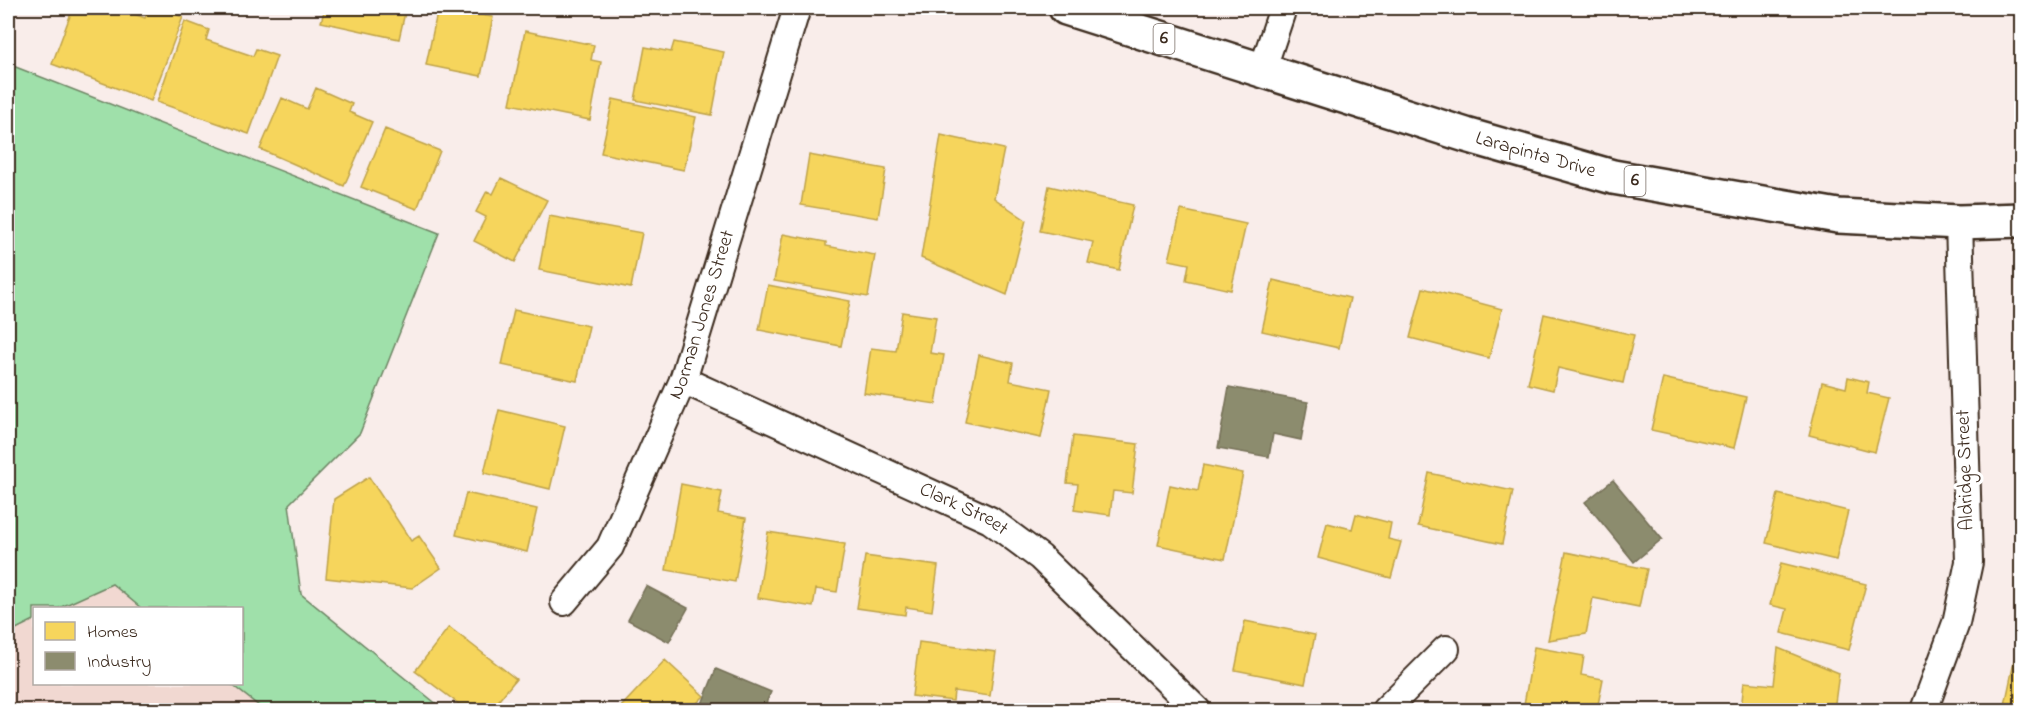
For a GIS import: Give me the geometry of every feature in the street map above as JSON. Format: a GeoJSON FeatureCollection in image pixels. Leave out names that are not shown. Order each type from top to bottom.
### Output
{"type":"FeatureCollection","features":[{"type":"Feature","properties":{"kind":"main road","name":"Larapinta Drive"},"geometry":{"type":"LineString","coordinates":[[1066,8],[1466,135],[1613,177],[1838,216],[1959,222],[2022,220]]}},
{"type":"Feature","properties":{"kind":"street","name":"Norman Jones Street"},"geometry":{"type":"LineString","coordinates":[[564,602],[610,547],[683,380],[797,8]]}},
{"type":"Feature","properties":{"kind":"street"},"geometry":{"type":"LineString","coordinates":[[1262,71],[1282,8]]}},
{"type":"Feature","properties":{"kind":"street","name":"Aldridge Street"},"geometry":{"type":"LineString","coordinates":[[1924,711],[1956,623],[1969,562],[1959,222]]}},
{"type":"Feature","properties":{"kind":"street","name":"Clark Street"},"geometry":{"type":"LineString","coordinates":[[683,380],[990,520],[1040,557],[1197,711]]}},
{"type":"Feature","properties":{"kind":"street"},"geometry":{"type":"LineString","coordinates":[[1385,711],[1446,650]]}},
{"type":"Feature","properties":{"kind":"shaded area"},"geometry":{"type":"Polygon","coordinates":[[[112,584],[140,607],[61,607],[112,584]]]}},
{"type":"Feature","properties":{"kind":"shaded area"},"geometry":{"type":"Polygon","coordinates":[[[33,620],[33,685],[232,685],[264,710],[8,710],[8,633],[33,620]]]}},
{"type":"Feature","properties":{"kind":"green space"},"geometry":{"type":"Polygon","coordinates":[[[8,64],[439,233],[360,433],[289,504],[301,594],[444,710],[264,710],[232,685],[243,685],[243,607],[140,607],[112,584],[61,607],[33,607],[33,620],[8,633],[8,64]]]}},
{"type":"Feature","properties":{"kind":"building: Homes"},"geometry":{"type":"Polygon","coordinates":[[[73,8],[118,8],[145,18],[149,8],[158,8],[183,17],[151,101],[52,64],[73,8]]]}},
{"type":"Feature","properties":{"kind":"building: Homes"},"geometry":{"type":"Polygon","coordinates":[[[325,8],[406,8],[399,39],[321,22],[325,8]]]}},
{"type":"Feature","properties":{"kind":"building: Homes"},"geometry":{"type":"Polygon","coordinates":[[[438,8],[493,17],[481,76],[426,65],[438,8]]]}},
{"type":"Feature","properties":{"kind":"building: Homes"},"geometry":{"type":"Polygon","coordinates":[[[185,21],[209,30],[206,40],[253,56],[256,49],[277,56],[249,134],[157,102],[185,21]]]}},
{"type":"Feature","properties":{"kind":"building: Homes"},"geometry":{"type":"Polygon","coordinates":[[[525,31],[594,45],[591,60],[601,62],[590,120],[510,104],[525,31]]]}},
{"type":"Feature","properties":{"kind":"building: Homes"},"geometry":{"type":"Polygon","coordinates":[[[674,42],[724,52],[712,115],[635,100],[645,47],[671,52],[674,42]]]}},
{"type":"Feature","properties":{"kind":"building: Homes"},"geometry":{"type":"Polygon","coordinates":[[[316,88],[352,104],[349,112],[372,122],[344,186],[260,149],[282,98],[307,109],[316,88]]]}},
{"type":"Feature","properties":{"kind":"building: Homes"},"geometry":{"type":"Polygon","coordinates":[[[613,99],[696,117],[684,170],[601,153],[613,99]]]}},
{"type":"Feature","properties":{"kind":"building: Homes"},"geometry":{"type":"Polygon","coordinates":[[[385,129],[440,151],[417,209],[361,187],[385,129]]]}},
{"type":"Feature","properties":{"kind":"building: Homes"},"geometry":{"type":"Polygon","coordinates":[[[941,135],[1004,149],[994,198],[1026,220],[1007,295],[921,258],[941,135]]]}},
{"type":"Feature","properties":{"kind":"building: Homes"},"geometry":{"type":"Polygon","coordinates":[[[809,155],[886,169],[878,218],[801,205],[809,155]]]}},
{"type":"Feature","properties":{"kind":"building: Homes"},"geometry":{"type":"Polygon","coordinates":[[[501,178],[547,200],[515,262],[474,241],[486,217],[476,212],[487,191],[493,194],[501,178]]]}},
{"type":"Feature","properties":{"kind":"building: Homes"},"geometry":{"type":"Polygon","coordinates":[[[1049,186],[1133,205],[1119,270],[1088,263],[1093,242],[1040,231],[1049,186]]]}},
{"type":"Feature","properties":{"kind":"building: Homes"},"geometry":{"type":"Polygon","coordinates":[[[1181,210],[1246,224],[1231,290],[1186,280],[1189,264],[1169,260],[1181,210]]]}},
{"type":"Feature","properties":{"kind":"building: Homes"},"geometry":{"type":"Polygon","coordinates":[[[549,216],[642,233],[631,288],[539,270],[549,216]]]}},
{"type":"Feature","properties":{"kind":"building: Homes"},"geometry":{"type":"Polygon","coordinates":[[[783,234],[826,242],[826,246],[875,255],[868,297],[774,281],[783,234]]]}},
{"type":"Feature","properties":{"kind":"building: Homes"},"geometry":{"type":"Polygon","coordinates":[[[1273,280],[1350,298],[1339,348],[1262,331],[1273,280]]]}},
{"type":"Feature","properties":{"kind":"building: Homes"},"geometry":{"type":"Polygon","coordinates":[[[768,285],[850,301],[841,346],[759,330],[768,285]]]}},
{"type":"Feature","properties":{"kind":"building: Homes"},"geometry":{"type":"Polygon","coordinates":[[[1423,288],[1502,309],[1489,358],[1410,338],[1423,288]]]}},
{"type":"Feature","properties":{"kind":"building: Homes"},"geometry":{"type":"Polygon","coordinates":[[[514,310],[589,326],[577,381],[502,365],[514,310]]]}},
{"type":"Feature","properties":{"kind":"building: Homes"},"geometry":{"type":"Polygon","coordinates":[[[902,312],[936,317],[930,353],[944,355],[936,404],[864,393],[871,348],[896,351],[902,312]]]}},
{"type":"Feature","properties":{"kind":"building: Homes"},"geometry":{"type":"Polygon","coordinates":[[[1544,314],[1634,335],[1623,383],[1558,368],[1553,390],[1528,384],[1544,314]]]}},
{"type":"Feature","properties":{"kind":"building: Homes"},"geometry":{"type":"Polygon","coordinates":[[[979,355],[1013,363],[1010,381],[1051,389],[1041,438],[965,422],[979,355]]]}},
{"type":"Feature","properties":{"kind":"building: Homes"},"geometry":{"type":"Polygon","coordinates":[[[1848,377],[1869,382],[1867,393],[1889,398],[1875,452],[1809,435],[1822,382],[1846,388],[1848,377]]]}},
{"type":"Feature","properties":{"kind":"building: Homes"},"geometry":{"type":"Polygon","coordinates":[[[1663,378],[1746,397],[1734,448],[1651,430],[1663,378]]]}},
{"type":"Feature","properties":{"kind":"building: Homes"},"geometry":{"type":"Polygon","coordinates":[[[499,410],[565,426],[550,489],[484,473],[499,410]]]}},
{"type":"Feature","properties":{"kind":"building: Homes"},"geometry":{"type":"Polygon","coordinates":[[[1073,436],[1138,444],[1132,493],[1113,491],[1110,515],[1074,510],[1078,484],[1067,483],[1073,436]]]}},
{"type":"Feature","properties":{"kind":"building: Homes"},"geometry":{"type":"Polygon","coordinates":[[[1203,465],[1243,473],[1225,559],[1158,545],[1170,485],[1198,491],[1203,465]]]}},
{"type":"Feature","properties":{"kind":"building: Homes"},"geometry":{"type":"Polygon","coordinates":[[[1429,473],[1513,491],[1502,544],[1418,526],[1429,473]]]}},
{"type":"Feature","properties":{"kind":"building: Homes"},"geometry":{"type":"Polygon","coordinates":[[[369,477],[411,541],[419,536],[441,568],[412,588],[326,578],[334,499],[369,477]]]}},
{"type":"Feature","properties":{"kind":"building: Homes"},"geometry":{"type":"Polygon","coordinates":[[[681,484],[722,492],[718,513],[746,518],[735,582],[666,570],[681,484]]]}},
{"type":"Feature","properties":{"kind":"building: Homes"},"geometry":{"type":"Polygon","coordinates":[[[466,493],[537,509],[527,552],[456,535],[466,493]]]}},
{"type":"Feature","properties":{"kind":"building: Homes"},"geometry":{"type":"Polygon","coordinates":[[[1778,494],[1848,511],[1836,560],[1766,543],[1778,494]]]}},
{"type":"Feature","properties":{"kind":"building: Homes"},"geometry":{"type":"Polygon","coordinates":[[[1356,514],[1391,523],[1388,539],[1401,542],[1391,578],[1318,558],[1327,523],[1352,529],[1356,514]]]}},
{"type":"Feature","properties":{"kind":"building: Homes"},"geometry":{"type":"Polygon","coordinates":[[[768,532],[845,544],[837,592],[816,589],[813,607],[758,598],[768,532]]]}},
{"type":"Feature","properties":{"kind":"building: Homes"},"geometry":{"type":"Polygon","coordinates":[[[1566,552],[1647,569],[1639,607],[1593,598],[1586,634],[1548,640],[1566,552]]]}},
{"type":"Feature","properties":{"kind":"building: Homes"},"geometry":{"type":"Polygon","coordinates":[[[865,556],[938,566],[932,611],[906,607],[905,615],[857,608],[865,556]]]}},
{"type":"Feature","properties":{"kind":"building: Homes"},"geometry":{"type":"Polygon","coordinates":[[[1781,563],[1866,584],[1849,650],[1781,633],[1787,609],[1770,605],[1781,563]]]}},
{"type":"Feature","properties":{"kind":"building: Homes"},"geometry":{"type":"Polygon","coordinates":[[[1245,621],[1315,635],[1305,684],[1235,670],[1245,621]]]}},
{"type":"Feature","properties":{"kind":"building: Homes"},"geometry":{"type":"Polygon","coordinates":[[[449,627],[516,679],[491,710],[467,710],[415,671],[449,627]]]}},
{"type":"Feature","properties":{"kind":"building: Homes"},"geometry":{"type":"Polygon","coordinates":[[[919,642],[996,652],[990,696],[954,691],[953,701],[912,696],[919,642]]]}},
{"type":"Feature","properties":{"kind":"building: Homes"},"geometry":{"type":"Polygon","coordinates":[[[2018,643],[2022,644],[2022,709],[2005,705],[2018,643]]]}},
{"type":"Feature","properties":{"kind":"building: Homes"},"geometry":{"type":"Polygon","coordinates":[[[1534,647],[1584,656],[1581,675],[1603,679],[1597,710],[1568,706],[1567,710],[1523,710],[1534,647]]]}},
{"type":"Feature","properties":{"kind":"building: Homes"},"geometry":{"type":"Polygon","coordinates":[[[1778,648],[1839,673],[1834,710],[1741,710],[1744,682],[1774,685],[1778,648]]]}},
{"type":"Feature","properties":{"kind":"building: Homes"},"geometry":{"type":"Polygon","coordinates":[[[665,660],[704,696],[690,710],[618,710],[665,660]]]}},
{"type":"Feature","properties":{"kind":"building: Industry"},"geometry":{"type":"Polygon","coordinates":[[[1229,387],[1308,402],[1301,440],[1273,434],[1269,457],[1218,448],[1229,387]]]}},
{"type":"Feature","properties":{"kind":"building: Industry"},"geometry":{"type":"Polygon","coordinates":[[[1613,480],[1662,539],[1634,562],[1585,502],[1613,480]]]}},
{"type":"Feature","properties":{"kind":"building: Industry"},"geometry":{"type":"Polygon","coordinates":[[[646,586],[688,608],[669,642],[628,620],[646,586]]]}},
{"type":"Feature","properties":{"kind":"building: Industry"},"geometry":{"type":"Polygon","coordinates":[[[716,669],[771,692],[763,710],[700,709],[716,669]]]}}]}
